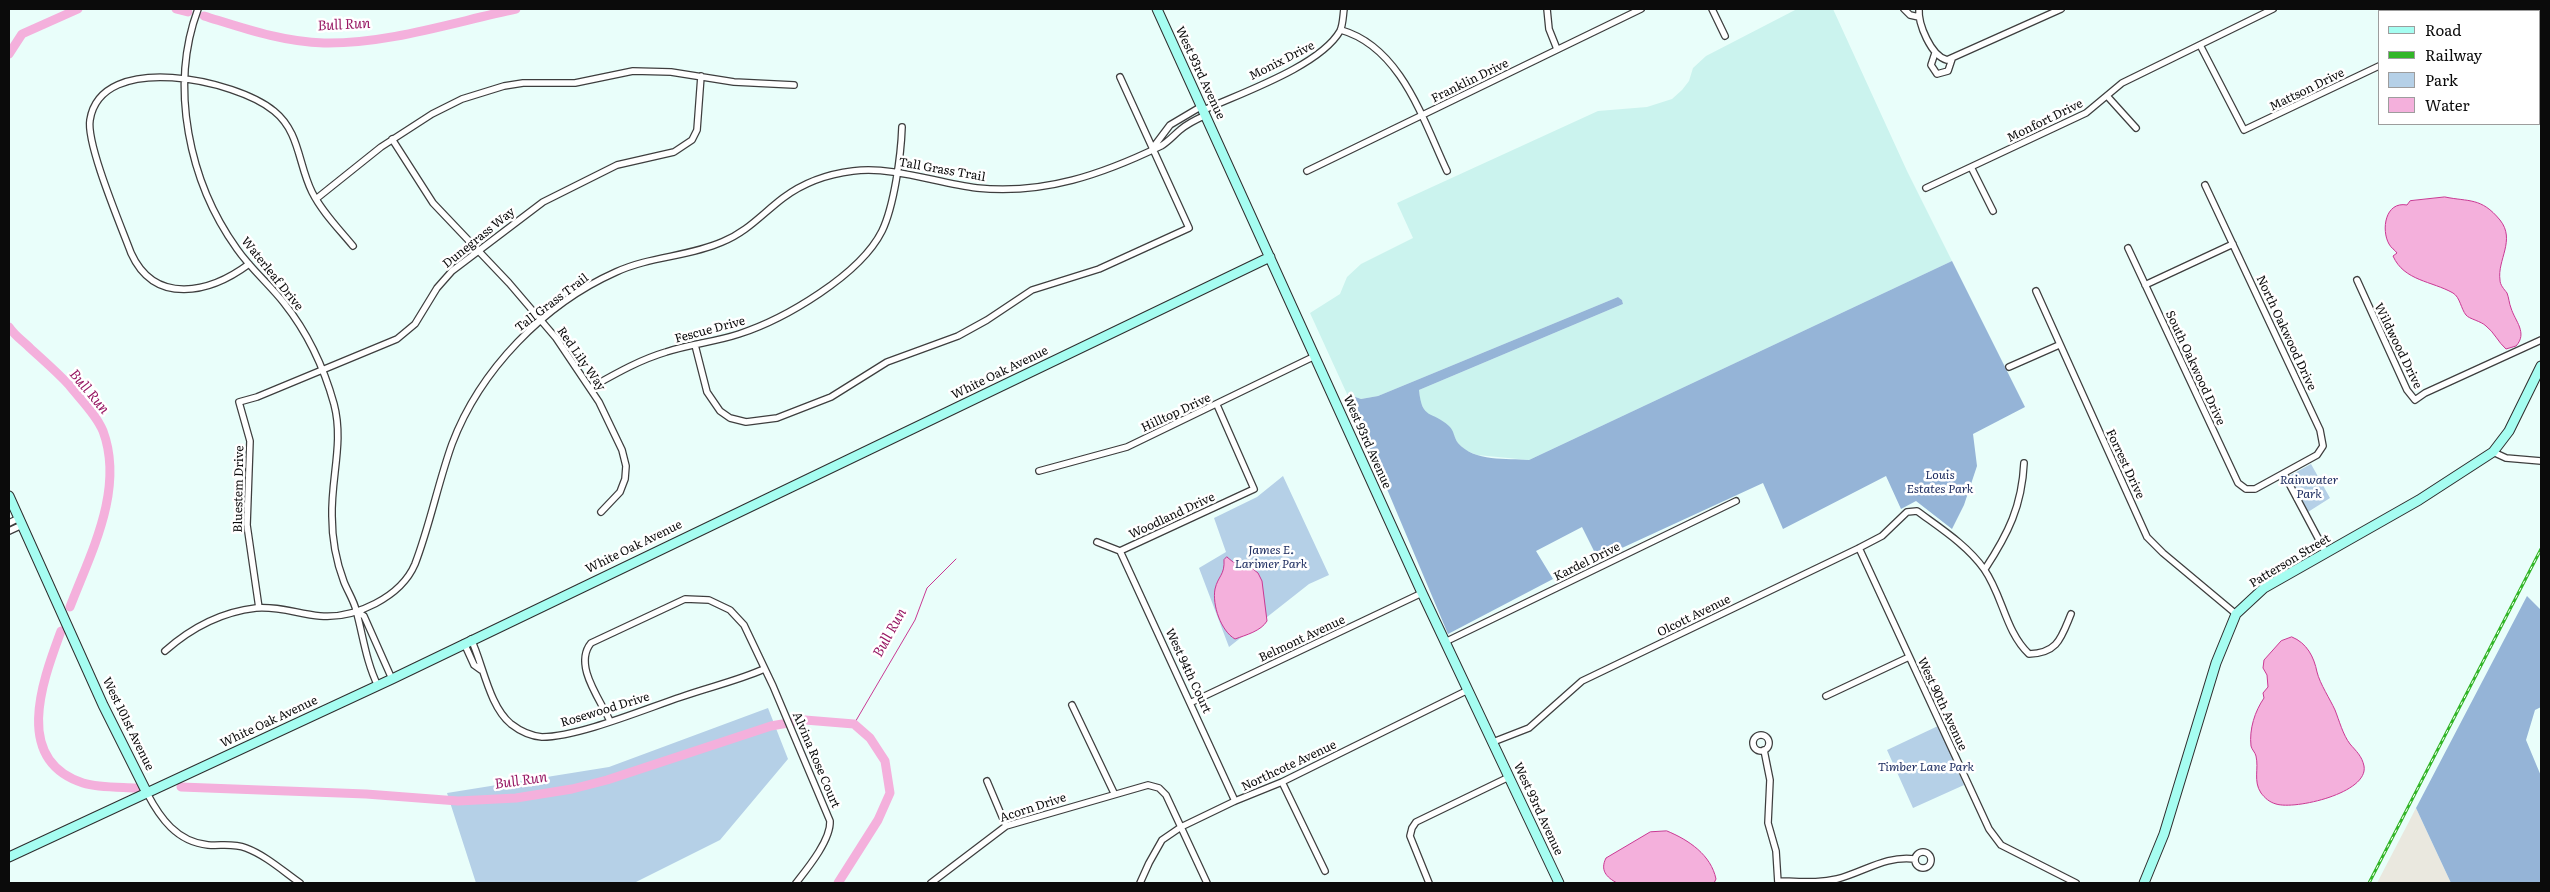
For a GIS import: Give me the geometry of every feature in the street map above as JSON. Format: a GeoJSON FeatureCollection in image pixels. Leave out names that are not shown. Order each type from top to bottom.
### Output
{"type":"FeatureCollection","features":[{"type":"Feature","properties":{"kind":"street","name":"Waterleaf Drive"},"geometry":{"type":"LineString","coordinates":[[198,9],[188,38],[183,78],[188,124],[202,179],[218,218],[248,264],[296,319],[311,346],[334,404],[339,434],[332,510],[334,540],[341,573],[356,611],[369,666],[378,686]]}},
{"type":"Feature","properties":{"kind":"street","name":"West 93rd Avenue"},"geometry":{"type":"LineString","coordinates":[[1157,9],[1422,593],[1559,883]]}},
{"type":"Feature","properties":{"kind":"street"},"geometry":{"type":"LineString","coordinates":[[1344,9],[1341,30],[1356,34],[1370,42],[1392,64],[1421,117],[1447,171]]}},
{"type":"Feature","properties":{"kind":"street"},"geometry":{"type":"LineString","coordinates":[[1547,9],[1549,28],[1557,49]]}},
{"type":"Feature","properties":{"kind":"street","name":"Franklin Drive"},"geometry":{"type":"LineString","coordinates":[[1307,171],[1641,9]]}},
{"type":"Feature","properties":{"kind":"street"},"geometry":{"type":"LineString","coordinates":[[1712,9],[1725,36]]}},
{"type":"Feature","properties":{"kind":"street"},"geometry":{"type":"LineString","coordinates":[[1904,9],[1910,15],[1919,16]]}},
{"type":"Feature","properties":{"kind":"street"},"geometry":{"type":"LineString","coordinates":[[1919,9],[1919,16],[1935,53],[1942,59],[1952,59],[2061,9]]}},
{"type":"Feature","properties":{"kind":"street","name":"Monfort Drive"},"geometry":{"type":"LineString","coordinates":[[1926,188],[2086,113],[2108,97],[2122,83],[2273,9]]}},
{"type":"Feature","properties":{"kind":"street","name":"Monix Drive"},"geometry":{"type":"LineString","coordinates":[[1204,110],[1302,64],[1325,50],[1341,30]]}},
{"type":"Feature","properties":{"kind":"street","name":"Mattson Drive"},"geometry":{"type":"LineString","coordinates":[[2200,45],[2244,130],[2378,66]]}},
{"type":"Feature","properties":{"kind":"street"},"geometry":{"type":"LineString","coordinates":[[1935,53],[1931,65],[1937,74],[1948,71],[1952,59]]}},
{"type":"Feature","properties":{"kind":"street"},"geometry":{"type":"LineString","coordinates":[[316,199],[392,140],[450,104],[504,86],[523,83],[575,83],[634,71],[671,72],[734,82],[794,85]]}},
{"type":"Feature","properties":{"kind":"street","name":"Dunegrass Way"},"geometry":{"type":"LineString","coordinates":[[239,402],[257,397],[322,371],[402,336],[417,321],[446,277],[534,208],[580,182],[616,165],[674,152],[684,147],[692,140],[697,130],[701,76]]}},
{"type":"Feature","properties":{"kind":"street"},"geometry":{"type":"LineString","coordinates":[[248,264],[221,281],[195,289],[174,289],[153,280],[138,266],[131,253],[92,144],[89,128],[92,111],[100,97],[110,89],[128,81],[166,77],[183,78],[206,82],[255,100],[275,111],[293,136],[307,181],[316,199],[353,246]]}},
{"type":"Feature","properties":{"kind":"street"},"geometry":{"type":"LineString","coordinates":[[695,345],[709,397],[717,408],[730,418],[754,422],[776,418],[812,406],[840,393],[887,362],[939,344],[976,326],[1032,290],[1098,269],[1189,228],[1120,77]]}},
{"type":"Feature","properties":{"kind":"street"},"geometry":{"type":"LineString","coordinates":[[2108,97],[2136,128]]}},
{"type":"Feature","properties":{"kind":"street","name":"Tall Grass Trail"},"geometry":{"type":"LineString","coordinates":[[1152,149],[1170,125],[1204,110]]}},
{"type":"Feature","properties":{"kind":"street","name":"Tall Grass Trail"},"geometry":{"type":"LineString","coordinates":[[165,651],[186,634],[206,622],[234,612],[259,608],[288,609],[325,616],[340,616],[389,596],[410,574],[417,559],[449,453],[464,418],[498,365],[518,342],[542,321],[593,283],[617,271],[663,256],[706,248],[737,235],[755,223],[782,199],[813,181],[837,173],[862,170],[896,173],[981,188],[1028,189],[1064,184],[1096,175],[1164,145],[1204,110]]}},
{"type":"Feature","properties":{"kind":"street","name":"Fescue Drive"},"geometry":{"type":"LineString","coordinates":[[590,388],[644,360],[741,334],[771,321],[815,296],[844,274],[868,250],[883,230],[896,173],[902,127]]}},
{"type":"Feature","properties":{"kind":"street","name":"Red Lily Way"},"geometry":{"type":"LineString","coordinates":[[392,140],[433,204],[542,321],[590,388],[618,442],[626,466],[625,479],[620,492],[601,512]]}},
{"type":"Feature","properties":{"kind":"street"},"geometry":{"type":"LineString","coordinates":[[1971,167],[1992,211]]}},
{"type":"Feature","properties":{"kind":"street","name":"North Oakwood Drive"},"geometry":{"type":"LineString","coordinates":[[2205,185],[2234,244],[2323,440],[2323,446],[2318,455],[2252,490]]}},
{"type":"Feature","properties":{"kind":"street"},"geometry":{"type":"LineString","coordinates":[[2145,286],[2234,244]]}},
{"type":"Feature","properties":{"kind":"street","name":"South Oakwood Drive"},"geometry":{"type":"LineString","coordinates":[[2128,248],[2235,478],[2241,486],[2252,490]]}},
{"type":"Feature","properties":{"kind":"street","name":"White Oak Avenue"},"geometry":{"type":"LineString","coordinates":[[9,857],[378,686],[467,641],[1270,257]]}},
{"type":"Feature","properties":{"kind":"street","name":"Wildwood Drive"},"geometry":{"type":"LineString","coordinates":[[2356,280],[2407,390],[2415,400],[2425,393],[2541,340]]}},
{"type":"Feature","properties":{"kind":"street","name":"Forrest Drive"},"geometry":{"type":"LineString","coordinates":[[2036,291],[2148,537],[2163,553],[2236,614]]}},
{"type":"Feature","properties":{"kind":"street"},"geometry":{"type":"LineString","coordinates":[[2009,367],[2059,345]]}},
{"type":"Feature","properties":{"kind":"street","name":"Hilltop Drive"},"geometry":{"type":"LineString","coordinates":[[1039,471],[1127,447],[1315,356]]}},
{"type":"Feature","properties":{"kind":"street","name":"Patterson Street"},"geometry":{"type":"LineString","coordinates":[[2144,883],[2164,834],[2216,663],[2236,614],[2264,588],[2419,500],[2493,452],[2509,432],[2541,366]]}},
{"type":"Feature","properties":{"kind":"street","name":"Bluestem Drive"},"geometry":{"type":"LineString","coordinates":[[239,402],[248,426],[251,448],[247,525],[259,608]]}},
{"type":"Feature","properties":{"kind":"street","name":"Woodland Drive"},"geometry":{"type":"LineString","coordinates":[[1097,542],[1120,551],[1254,489],[1217,405]]}},
{"type":"Feature","properties":{"kind":"street"},"geometry":{"type":"LineString","coordinates":[[2493,452],[2509,459],[2541,461]]}},
{"type":"Feature","properties":{"kind":"street"},"geometry":{"type":"LineString","coordinates":[[2024,463],[2018,508],[2003,542],[1984,569],[2017,642],[2029,654],[2043,653],[2053,649],[2063,633],[2071,614]]}},
{"type":"Feature","properties":{"kind":"street"},"geometry":{"type":"LineString","coordinates":[[2284,474],[2326,553]]}},
{"type":"Feature","properties":{"kind":"street","name":"West 101st Avenue"},"geometry":{"type":"LineString","coordinates":[[9,496],[74,640],[158,815],[179,834],[205,844],[235,845],[246,848],[300,883]]}},
{"type":"Feature","properties":{"kind":"street","name":"Kardel Drive"},"geometry":{"type":"LineString","coordinates":[[1446,642],[1736,501]]}},
{"type":"Feature","properties":{"kind":"street","name":"Olcott Avenue"},"geometry":{"type":"LineString","coordinates":[[1493,742],[1529,728],[1582,681],[1882,536],[1907,512],[1917,511],[1961,544],[1984,569]]}},
{"type":"Feature","properties":{"kind":"street"},"geometry":{"type":"LineString","coordinates":[[9,523],[21,522]]}},
{"type":"Feature","properties":{"kind":"street"},"geometry":{"type":"LineString","coordinates":[[9,532],[21,522]]}},
{"type":"Feature","properties":{"kind":"street","name":"West 90th Avenue"},"geometry":{"type":"LineString","coordinates":[[1858,548],[1989,829],[2001,844],[2076,883]]}},
{"type":"Feature","properties":{"kind":"street","name":"West 94th Court"},"geometry":{"type":"LineString","coordinates":[[1120,551],[1192,702],[1235,801]]}},
{"type":"Feature","properties":{"kind":"street","name":"Belmont Avenue"},"geometry":{"type":"LineString","coordinates":[[1192,702],[1422,593]]}},
{"type":"Feature","properties":{"kind":"street","name":"Alvina Rose Court"},"geometry":{"type":"LineString","coordinates":[[610,721],[585,666],[585,654],[589,646],[600,638],[681,600],[704,598],[718,602],[730,610],[744,625],[788,719],[790,728],[830,821],[829,830],[818,853],[796,883]]}},
{"type":"Feature","properties":{"kind":"street","name":"Waterleaf Drive"},"geometry":{"type":"LineString","coordinates":[[356,611],[364,616],[392,679]]}},
{"type":"Feature","properties":{"kind":"street","name":"Rosewood Drive"},"geometry":{"type":"LineString","coordinates":[[467,641],[474,665],[481,670],[507,720],[527,734],[548,736],[610,721],[736,681],[764,669]]}},
{"type":"Feature","properties":{"kind":"street"},"geometry":{"type":"LineString","coordinates":[[1826,696],[1909,657]]}},
{"type":"Feature","properties":{"kind":"street","name":"Northcote Avenue"},"geometry":{"type":"LineString","coordinates":[[1140,883],[1148,863],[1162,840],[1181,827],[1235,801],[1282,782],[1468,690]]}},
{"type":"Feature","properties":{"kind":"street"},"geometry":{"type":"LineString","coordinates":[[1072,705],[1114,793]]}},
{"type":"Feature","properties":{"kind":"street"},"geometry":{"type":"LineString","coordinates":[[1764,750],[1770,780],[1768,823],[1776,851],[1778,882],[1806,883],[1836,880],[1881,862],[1915,859]]}},
{"type":"Feature","properties":{"kind":"street"},"geometry":{"type":"LineString","coordinates":[[1429,883],[1410,836],[1416,822],[1509,776]]}},
{"type":"Feature","properties":{"kind":"street"},"geometry":{"type":"LineString","coordinates":[[987,781],[1006,826]]}},
{"type":"Feature","properties":{"kind":"street"},"geometry":{"type":"LineString","coordinates":[[1282,782],[1325,871]]}},
{"type":"Feature","properties":{"kind":"street","name":"Acorn Drive"},"geometry":{"type":"LineString","coordinates":[[931,883],[990,836],[1006,826],[1144,785],[1156,787],[1166,795],[1181,827]]}},
{"type":"Feature","properties":{"kind":"street"},"geometry":{"type":"LineString","coordinates":[[1181,827],[1207,883]]}},
{"type":"Feature","properties":{"kind":"shaded area"},"geometry":{"type":"Polygon","coordinates":[[[1797,9],[1833,9],[1907,171],[1952,261],[1529,460],[1477,455],[1465,450],[1457,442],[1450,427],[1427,414],[1420,402],[1419,390],[1623,304],[1622,300],[1618,297],[1378,396],[1361,399],[1347,394],[1310,313],[1340,294],[1347,277],[1361,264],[1413,238],[1397,203],[1598,111],[1647,107],[1672,99],[1689,81],[1693,68],[1706,56],[1797,9]]]}},
{"type":"Feature","properties":{"kind":"shaded area"},"geometry":{"type":"Polygon","coordinates":[[[2416,808],[2451,883],[2377,883],[2416,808]]]}},
{"type":"Feature","properties":{"kind":"green space","name":"Louis Estates Park"},"geometry":{"type":"Polygon","coordinates":[[[1952,261],[2025,407],[1973,434],[1977,466],[1964,505],[1952,529],[1916,501],[1901,509],[1886,476],[1783,529],[1763,483],[1598,559],[1582,527],[1536,551],[1553,579],[1448,634],[1347,394],[1361,399],[1378,396],[1618,297],[1622,300],[1623,304],[1419,390],[1420,400],[1425,411],[1449,426],[1458,443],[1465,449],[1491,458],[1529,460],[1952,261]]]}},
{"type":"Feature","properties":{"kind":"green space","name":"Rainwater Park"},"geometry":{"type":"Polygon","coordinates":[[[2311,464],[2330,498],[2308,512],[2289,476],[2311,464]]]}},
{"type":"Feature","properties":{"kind":"green space","name":"James E. Larimer Park"},"geometry":{"type":"Polygon","coordinates":[[[1283,476],[1329,575],[1309,584],[1229,647],[1199,568],[1226,552],[1214,518],[1257,497],[1283,476]]]}},
{"type":"Feature","properties":{"kind":"green space"},"geometry":{"type":"Polygon","coordinates":[[[2527,596],[2541,610],[2541,707],[2535,710],[2526,740],[2541,776],[2541,883],[2451,883],[2416,808],[2527,596]]]}},
{"type":"Feature","properties":{"kind":"green space"},"geometry":{"type":"Polygon","coordinates":[[[768,708],[788,759],[720,840],[634,883],[476,883],[447,793],[609,767],[768,708]]]}},
{"type":"Feature","properties":{"kind":"green space","name":"Timber Lane Park"},"geometry":{"type":"Polygon","coordinates":[[[1938,726],[1964,785],[1913,808],[1887,750],[1938,726]]]}},
{"type":"Feature","properties":{"kind":"water"},"geometry":{"type":"Polygon","coordinates":[[[2445,197],[2468,200],[2487,207],[2500,220],[2504,228],[2506,242],[2501,265],[2500,282],[2507,293],[2511,308],[2520,327],[2521,336],[2516,346],[2506,349],[2486,326],[2466,315],[2459,300],[2453,293],[2411,276],[2404,271],[2393,256],[2397,253],[2389,244],[2385,224],[2394,207],[2407,205],[2410,201],[2445,197]]]}},
{"type":"Feature","properties":{"kind":"water"},"geometry":{"type":"Polygon","coordinates":[[[1227,557],[1233,562],[1249,566],[1258,573],[1262,581],[1267,621],[1257,630],[1235,639],[1222,624],[1216,610],[1214,595],[1223,569],[1224,560],[1227,557]]]}},
{"type":"Feature","properties":{"kind":"water"},"geometry":{"type":"Polygon","coordinates":[[[2292,637],[2302,643],[2312,656],[2318,677],[2335,710],[2345,736],[2360,756],[2364,766],[2362,776],[2355,784],[2343,791],[2314,802],[2285,805],[2271,802],[2261,793],[2257,784],[2257,761],[2251,747],[2251,733],[2253,720],[2264,698],[2263,693],[2268,687],[2267,675],[2263,668],[2264,660],[2281,641],[2292,637]]]}},
{"type":"Feature","properties":{"kind":"water"},"geometry":{"type":"Polygon","coordinates":[[[1667,831],[1698,849],[1713,870],[1716,879],[1714,883],[1617,883],[1607,876],[1604,870],[1606,858],[1650,832],[1667,831]]]}},
{"type":"Feature","properties":{"kind":"waterway","name":"Bull Run"},"geometry":{"type":"LineString","coordinates":[[9,54],[22,34],[78,9]]}},
{"type":"Feature","properties":{"kind":"waterway","name":"Bull Run"},"geometry":{"type":"LineString","coordinates":[[176,9],[188,12]]}},
{"type":"Feature","properties":{"kind":"waterway","name":"Bull Run"},"geometry":{"type":"LineString","coordinates":[[204,16],[278,37],[324,43],[372,40],[397,36],[516,9]]}},
{"type":"Feature","properties":{"kind":"waterway","name":"Bull Run"},"geometry":{"type":"LineString","coordinates":[[9,327],[16,336],[64,380],[88,407],[103,431],[109,453],[108,499],[95,544],[70,607]]}},
{"type":"Feature","properties":{"kind":"waterway","name":"Bull Run"},"geometry":{"type":"LineString","coordinates":[[854,724],[915,620],[927,588],[956,559]]}},
{"type":"Feature","properties":{"kind":"waterway","name":"Bull Run"},"geometry":{"type":"LineString","coordinates":[[61,631],[41,695],[40,738],[47,756],[61,772],[83,783],[103,787],[137,788]]}},
{"type":"Feature","properties":{"kind":"waterway","name":"Bull Run"},"geometry":{"type":"LineString","coordinates":[[181,787],[366,794],[458,801],[516,798],[572,789],[607,780],[771,726],[805,720],[854,724],[870,738],[885,761],[890,793],[878,820],[838,883]]}},
{"type":"Feature","properties":{"kind":"railway"},"geometry":{"type":"LineString","coordinates":[[2369,883],[2541,549]]}}]}
